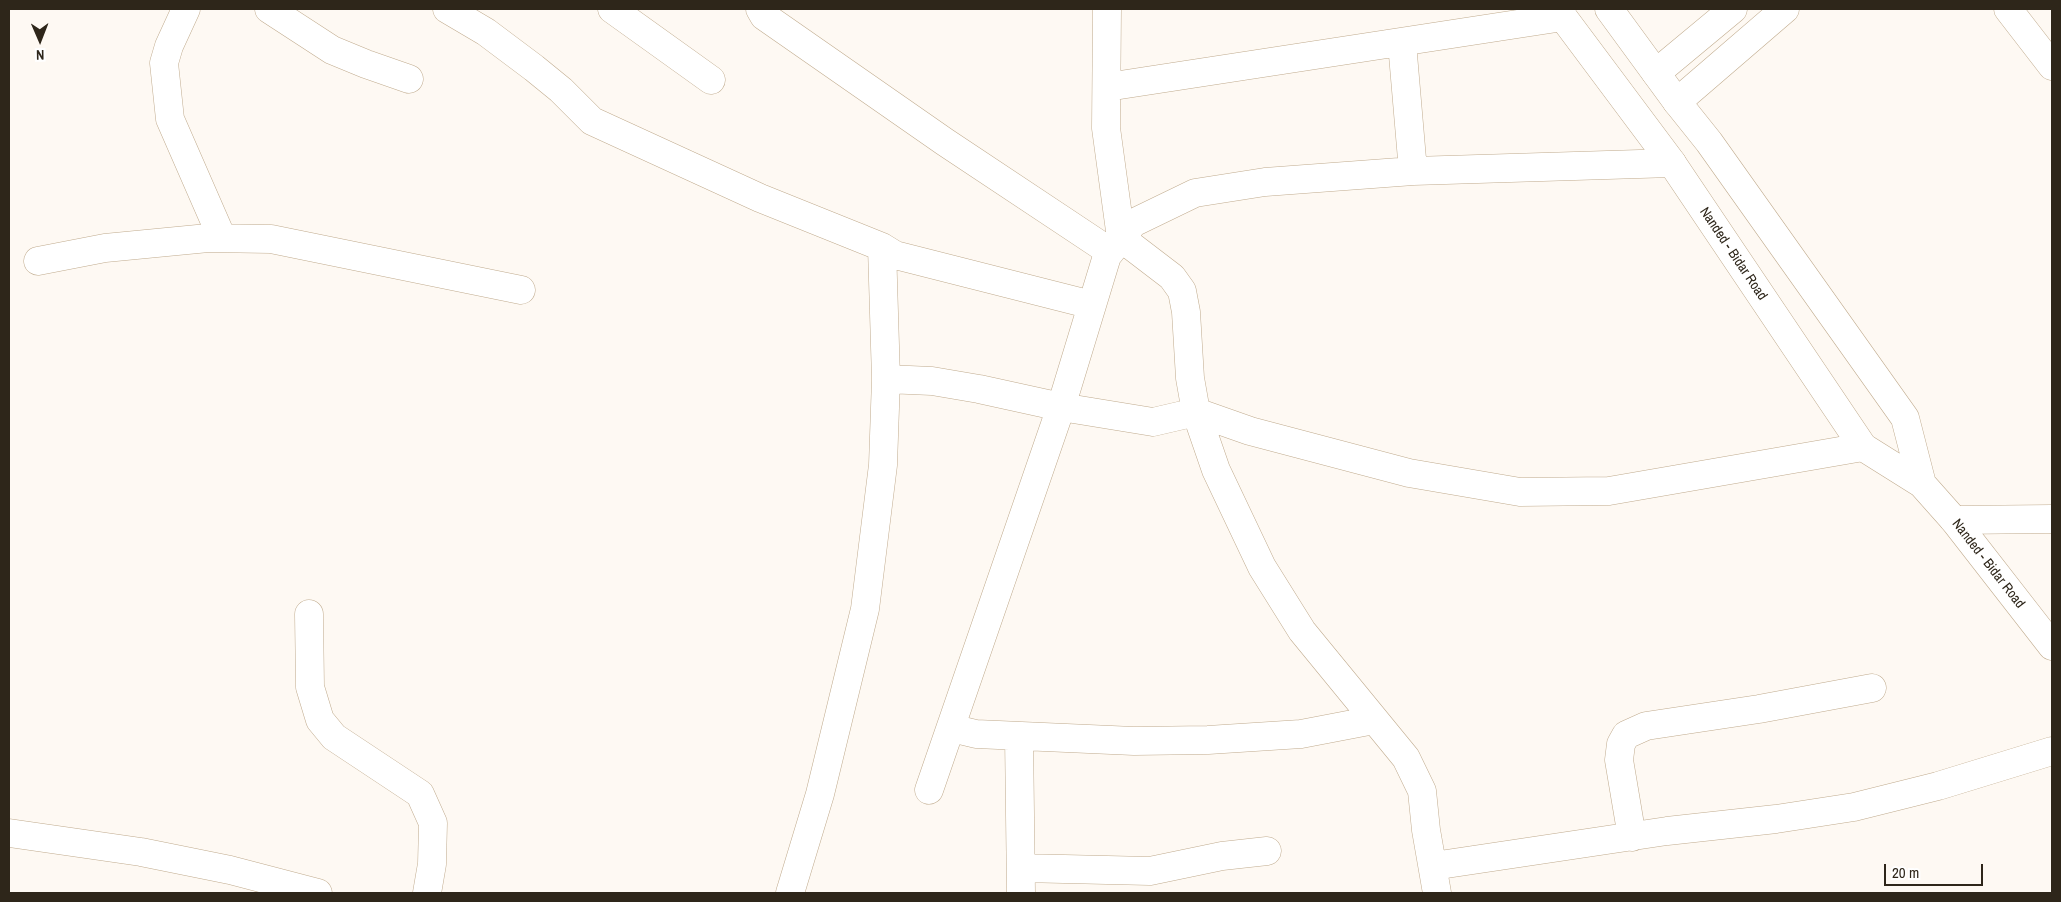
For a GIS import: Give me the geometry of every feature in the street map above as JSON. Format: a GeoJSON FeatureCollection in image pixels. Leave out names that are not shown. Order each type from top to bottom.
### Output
{"type":"FeatureCollection","features":[{"type":"Feature","properties":{"kind":"street"},"geometry":{"type":"LineString","coordinates":[[186,9],[169,46],[164,62],[170,119],[222,238]]}},
{"type":"Feature","properties":{"kind":"street"},"geometry":{"type":"LineString","coordinates":[[269,9],[332,50],[366,64],[409,78]]}},
{"type":"Feature","properties":{"kind":"street"},"geometry":{"type":"LineString","coordinates":[[447,9],[486,32],[518,56],[560,90],[592,121],[760,198],[882,247],[895,255],[997,282],[1092,304]]}},
{"type":"Feature","properties":{"kind":"street"},"geometry":{"type":"LineString","coordinates":[[612,9],[711,80]]}},
{"type":"Feature","properties":{"kind":"street"},"geometry":{"type":"LineString","coordinates":[[760,9],[764,16],[945,142],[1115,245],[1172,277],[1182,292],[1186,312],[1190,378],[1196,412],[1216,470],[1262,567],[1302,631],[1406,758],[1422,790],[1437,893]]}},
{"type":"Feature","properties":{"kind":"street"},"geometry":{"type":"LineString","coordinates":[[1107,9],[1106,128],[1115,245]]}},
{"type":"Feature","properties":{"kind":"street","name":"Nanded - Bidar Road"},"geometry":{"type":"LineString","coordinates":[[1609,9],[1677,102],[1709,142],[1905,418],[1922,484]]}},
{"type":"Feature","properties":{"kind":"street"},"geometry":{"type":"LineString","coordinates":[[1656,73],[1733,9]]}},
{"type":"Feature","properties":{"kind":"street"},"geometry":{"type":"LineString","coordinates":[[1677,102],[1785,9]]}},
{"type":"Feature","properties":{"kind":"street"},"geometry":{"type":"LineString","coordinates":[[2008,9],[2052,66]]}},
{"type":"Feature","properties":{"kind":"street"},"geometry":{"type":"LineString","coordinates":[[1107,87],[1402,43],[1560,13]]}},
{"type":"Feature","properties":{"kind":"street","name":"Nanded - Bidar Road"},"geometry":{"type":"LineString","coordinates":[[1560,13],[1672,163],[1863,447],[1922,484],[1954,520],[2052,646]]}},
{"type":"Feature","properties":{"kind":"street"},"geometry":{"type":"LineString","coordinates":[[1402,43],[1413,171]]}},
{"type":"Feature","properties":{"kind":"street"},"geometry":{"type":"LineString","coordinates":[[929,790],[1061,407],[1092,304],[1115,245],[1133,223],[1195,193],[1265,182],[1413,171],[1672,163]]}},
{"type":"Feature","properties":{"kind":"street"},"geometry":{"type":"LineString","coordinates":[[38,261],[105,248],[208,238],[271,239],[521,290]]}},
{"type":"Feature","properties":{"kind":"street"},"geometry":{"type":"LineString","coordinates":[[790,893],[820,794],[865,609],[883,465],[886,379],[882,247]]}},
{"type":"Feature","properties":{"kind":"street"},"geometry":{"type":"LineString","coordinates":[[886,379],[932,381],[979,388],[1061,407],[1153,422],[1196,412],[1250,431],[1409,473],[1520,492],[1609,491],[1863,447]]}},
{"type":"Feature","properties":{"kind":"street"},"geometry":{"type":"LineString","coordinates":[[1954,520],[2052,519]]}},
{"type":"Feature","properties":{"kind":"street"},"geometry":{"type":"LineString","coordinates":[[309,614],[310,687],[320,720],[334,737],[420,794],[433,823],[432,864],[427,893]]}},
{"type":"Feature","properties":{"kind":"street"},"geometry":{"type":"LineString","coordinates":[[1632,837],[1619,760],[1620,744],[1626,735],[1646,726],[1759,709],[1872,688]]}},
{"type":"Feature","properties":{"kind":"street"},"geometry":{"type":"LineString","coordinates":[[951,728],[976,734],[1134,741],[1208,740],[1301,734],[1374,720]]}},
{"type":"Feature","properties":{"kind":"street"},"geometry":{"type":"LineString","coordinates":[[1019,736],[1021,881],[1150,871],[1222,856],[1267,851]]}},
{"type":"Feature","properties":{"kind":"street"},"geometry":{"type":"LineString","coordinates":[[1433,866],[1632,837],[1776,819],[1854,806],[1938,786],[2052,751]]}},
{"type":"Feature","properties":{"kind":"street"},"geometry":{"type":"LineString","coordinates":[[9,833],[142,852],[230,870],[318,893]]}}]}
